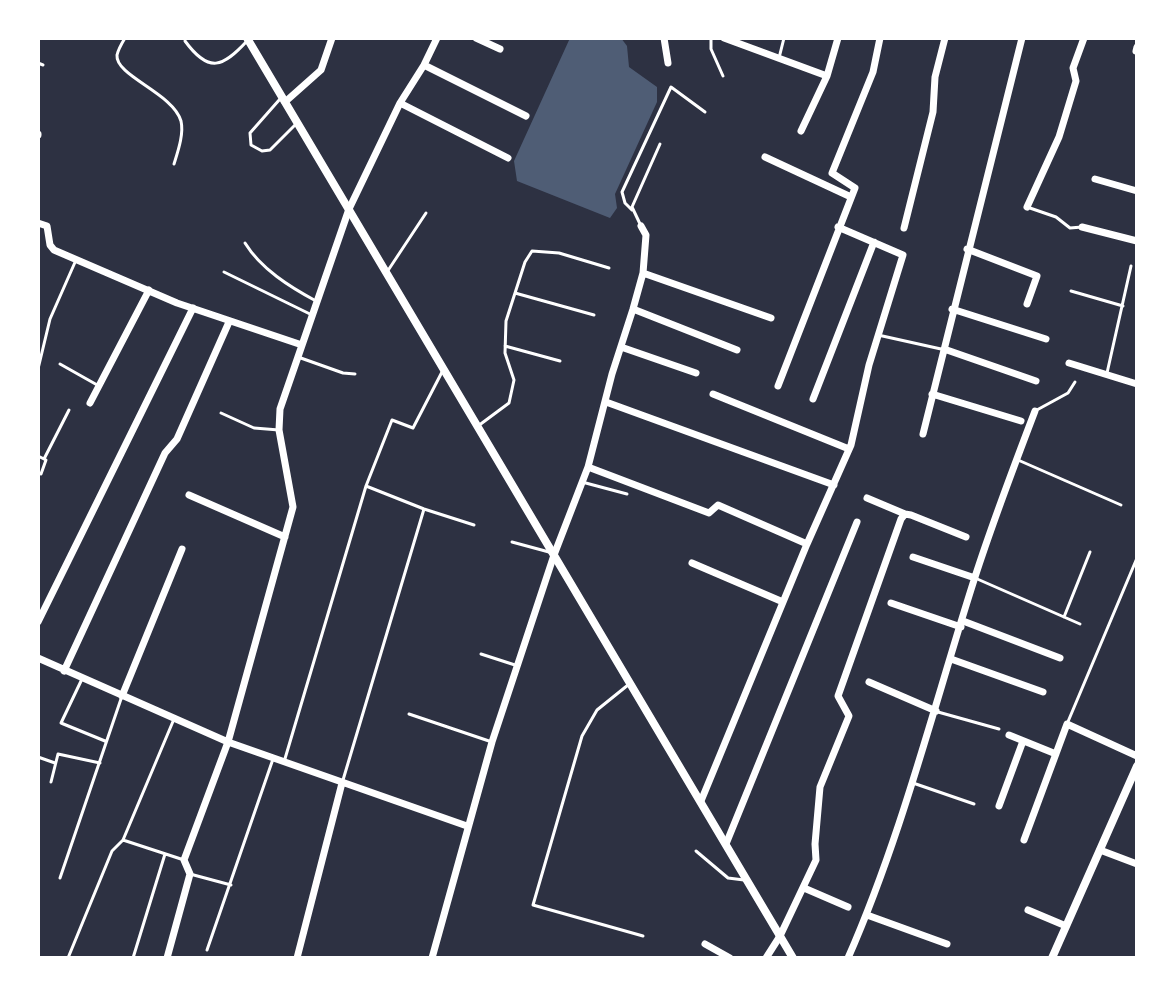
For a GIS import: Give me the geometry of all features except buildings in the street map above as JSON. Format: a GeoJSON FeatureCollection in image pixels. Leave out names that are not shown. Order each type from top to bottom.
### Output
{"type":"FeatureCollection","features":[{"type":"Feature","properties":{"kind":"street"},"geometry":{"type":"LineString","coordinates":[[284,99],[321,70],[332,38]]}},
{"type":"Feature","properties":{"kind":"street"},"geometry":{"type":"LineString","coordinates":[[167,958],[190,874],[184,860],[228,742],[293,507],[279,430],[280,409],[349,209],[400,103],[437,38]]}},
{"type":"Feature","properties":{"kind":"street"},"geometry":{"type":"LineString","coordinates":[[476,38],[500,49]]}},
{"type":"Feature","properties":{"kind":"street"},"geometry":{"type":"LineString","coordinates":[[664,38],[668,63]]}},
{"type":"Feature","properties":{"kind":"street"},"geometry":{"type":"LineString","coordinates":[[724,38],[827,76]]}},
{"type":"Feature","properties":{"kind":"street"},"geometry":{"type":"LineString","coordinates":[[801,131],[827,76],[838,38]]}},
{"type":"Feature","properties":{"kind":"street"},"geometry":{"type":"LineString","coordinates":[[778,386],[855,188],[832,173],[873,72],[880,38]]}},
{"type":"Feature","properties":{"kind":"street"},"geometry":{"type":"LineString","coordinates":[[904,228],[933,112],[935,77],[945,38]]}},
{"type":"Feature","properties":{"kind":"street"},"geometry":{"type":"LineString","coordinates":[[923,434],[1022,38]]}},
{"type":"Feature","properties":{"kind":"street"},"geometry":{"type":"LineString","coordinates":[[1027,207],[1059,137],[1076,81],[1073,68],[1084,38]]}},
{"type":"Feature","properties":{"kind":"street"},"geometry":{"type":"LineString","coordinates":[[248,39],[793,958]]}},
{"type":"Feature","properties":{"kind":"street"},"geometry":{"type":"LineString","coordinates":[[424,65],[526,116]]}},
{"type":"Feature","properties":{"kind":"street"},"geometry":{"type":"LineString","coordinates":[[400,103],[508,158]]}},
{"type":"Feature","properties":{"kind":"street"},"geometry":{"type":"LineString","coordinates":[[765,157],[851,197]]}},
{"type":"Feature","properties":{"kind":"street"},"geometry":{"type":"LineString","coordinates":[[1095,179],[1137,191]]}},
{"type":"Feature","properties":{"kind":"street"},"geometry":{"type":"LineString","coordinates":[[38,223],[47,226],[54,250],[229,322],[302,345]]}},
{"type":"Feature","properties":{"kind":"street"},"geometry":{"type":"LineString","coordinates":[[432,958],[492,742],[554,554],[588,467],[643,273],[646,235],[641,226]]}},
{"type":"Feature","properties":{"kind":"street"},"geometry":{"type":"LineString","coordinates":[[701,801],[849,449],[878,335],[903,255],[838,227]]}},
{"type":"Feature","properties":{"kind":"street"},"geometry":{"type":"LineString","coordinates":[[1082,227],[1137,241]]}},
{"type":"Feature","properties":{"kind":"street"},"geometry":{"type":"LineString","coordinates":[[813,399],[874,242]]}},
{"type":"Feature","properties":{"kind":"street"},"geometry":{"type":"LineString","coordinates":[[967,249],[1037,276],[1027,304]]}},
{"type":"Feature","properties":{"kind":"street"},"geometry":{"type":"LineString","coordinates":[[643,273],[771,318]]}},
{"type":"Feature","properties":{"kind":"street"},"geometry":{"type":"LineString","coordinates":[[90,403],[149,290]]}},
{"type":"Feature","properties":{"kind":"street"},"geometry":{"type":"LineString","coordinates":[[38,622],[193,308]]}},
{"type":"Feature","properties":{"kind":"street"},"geometry":{"type":"LineString","coordinates":[[633,309],[737,350]]}},
{"type":"Feature","properties":{"kind":"street"},"geometry":{"type":"LineString","coordinates":[[952,309],[1046,339]]}},
{"type":"Feature","properties":{"kind":"street"},"geometry":{"type":"LineString","coordinates":[[64,671],[165,453],[177,439],[229,322]]}},
{"type":"Feature","properties":{"kind":"street"},"geometry":{"type":"LineString","coordinates":[[621,347],[696,373]]}},
{"type":"Feature","properties":{"kind":"street"},"geometry":{"type":"LineString","coordinates":[[944,349],[1036,381]]}},
{"type":"Feature","properties":{"kind":"street"},"geometry":{"type":"LineString","coordinates":[[1069,363],[1137,384]]}},
{"type":"Feature","properties":{"kind":"street"},"geometry":{"type":"LineString","coordinates":[[713,394],[849,449]]}},
{"type":"Feature","properties":{"kind":"street"},"geometry":{"type":"LineString","coordinates":[[932,394],[1021,421]]}},
{"type":"Feature","properties":{"kind":"street"},"geometry":{"type":"LineString","coordinates":[[606,402],[834,485]]}},
{"type":"Feature","properties":{"kind":"street"},"geometry":{"type":"LineString","coordinates":[[848,958],[888,862],[975,578],[1035,411]]}},
{"type":"Feature","properties":{"kind":"street"},"geometry":{"type":"LineString","coordinates":[[588,467],[709,513],[718,505],[807,544]]}},
{"type":"Feature","properties":{"kind":"street"},"geometry":{"type":"LineString","coordinates":[[189,495],[285,537]]}},
{"type":"Feature","properties":{"kind":"street"},"geometry":{"type":"LineString","coordinates":[[867,498],[966,537]]}},
{"type":"Feature","properties":{"kind":"street"},"geometry":{"type":"LineString","coordinates":[[766,958],[780,936],[816,860],[820,787],[849,716],[838,696],[905,514]]}},
{"type":"Feature","properties":{"kind":"street"},"geometry":{"type":"LineString","coordinates":[[726,844],[857,522]]}},
{"type":"Feature","properties":{"kind":"street"},"geometry":{"type":"LineString","coordinates":[[122,696],[182,549]]}},
{"type":"Feature","properties":{"kind":"street"},"geometry":{"type":"LineString","coordinates":[[913,557],[975,578]]}},
{"type":"Feature","properties":{"kind":"street"},"geometry":{"type":"LineString","coordinates":[[692,563],[783,602]]}},
{"type":"Feature","properties":{"kind":"street"},"geometry":{"type":"LineString","coordinates":[[891,603],[1060,658]]}},
{"type":"Feature","properties":{"kind":"street"},"geometry":{"type":"LineString","coordinates":[[38,658],[228,742],[467,826]]}},
{"type":"Feature","properties":{"kind":"street"},"geometry":{"type":"LineString","coordinates":[[951,659],[1043,692]]}},
{"type":"Feature","properties":{"kind":"street"},"geometry":{"type":"LineString","coordinates":[[869,682],[936,711]]}},
{"type":"Feature","properties":{"kind":"street"},"geometry":{"type":"LineString","coordinates":[[1024,840],[1067,724],[1137,756]]}},
{"type":"Feature","properties":{"kind":"street"},"geometry":{"type":"LineString","coordinates":[[1009,735],[1056,754]]}},
{"type":"Feature","properties":{"kind":"street"},"geometry":{"type":"LineString","coordinates":[[999,806],[1023,741]]}},
{"type":"Feature","properties":{"kind":"street"},"geometry":{"type":"LineString","coordinates":[[1052,958],[1137,766]]}},
{"type":"Feature","properties":{"kind":"street"},"geometry":{"type":"LineString","coordinates":[[297,958],[342,783]]}},
{"type":"Feature","properties":{"kind":"street"},"geometry":{"type":"LineString","coordinates":[[1100,850],[1137,864]]}},
{"type":"Feature","properties":{"kind":"street"},"geometry":{"type":"LineString","coordinates":[[804,888],[848,907]]}},
{"type":"Feature","properties":{"kind":"street"},"geometry":{"type":"LineString","coordinates":[[1028,910],[1066,926]]}},
{"type":"Feature","properties":{"kind":"street"},"geometry":{"type":"LineString","coordinates":[[867,915],[947,944]]}},
{"type":"Feature","properties":{"kind":"street"},"geometry":{"type":"LineString","coordinates":[[705,944],[730,958]]}},
{"type":"Feature","properties":{"kind":"lane"},"geometry":{"type":"LineString","coordinates":[[125,38],[117,56],[120,68],[164,97],[181,121],[181,139],[174,164]]}},
{"type":"Feature","properties":{"kind":"lane"},"geometry":{"type":"LineString","coordinates":[[711,38],[711,49],[723,76]]}},
{"type":"Feature","properties":{"kind":"lane"},"geometry":{"type":"LineString","coordinates":[[779,58],[784,38]]}},
{"type":"Feature","properties":{"kind":"lane"},"geometry":{"type":"LineString","coordinates":[[185,41],[194,54],[213,64],[224,63],[248,39]]}},
{"type":"Feature","properties":{"kind":"lane"},"geometry":{"type":"LineString","coordinates":[[641,226],[625,203],[622,192],[671,87],[705,112]]}},
{"type":"Feature","properties":{"kind":"lane"},"geometry":{"type":"LineString","coordinates":[[284,99],[250,133],[251,145],[262,151],[270,150],[297,122]]}},
{"type":"Feature","properties":{"kind":"lane"},"geometry":{"type":"LineString","coordinates":[[632,210],[660,144]]}},
{"type":"Feature","properties":{"kind":"lane"},"geometry":{"type":"LineString","coordinates":[[1027,207],[1056,217],[1070,228],[1082,227]]}},
{"type":"Feature","properties":{"kind":"lane"},"geometry":{"type":"LineString","coordinates":[[387,272],[426,213]]}},
{"type":"Feature","properties":{"kind":"lane"},"geometry":{"type":"LineString","coordinates":[[245,243],[250,252],[280,280],[316,301]]}},
{"type":"Feature","properties":{"kind":"lane"},"geometry":{"type":"LineString","coordinates":[[478,426],[509,403],[514,380],[505,346],[506,321],[525,262],[532,251],[559,253],[609,268]]}},
{"type":"Feature","properties":{"kind":"lane"},"geometry":{"type":"LineString","coordinates":[[38,369],[50,319],[76,260]]}},
{"type":"Feature","properties":{"kind":"lane"},"geometry":{"type":"LineString","coordinates":[[1107,373],[1131,266]]}},
{"type":"Feature","properties":{"kind":"lane"},"geometry":{"type":"LineString","coordinates":[[224,272],[312,315]]}},
{"type":"Feature","properties":{"kind":"lane"},"geometry":{"type":"LineString","coordinates":[[1071,291],[1123,306]]}},
{"type":"Feature","properties":{"kind":"lane"},"geometry":{"type":"LineString","coordinates":[[515,293],[594,315]]}},
{"type":"Feature","properties":{"kind":"lane"},"geometry":{"type":"LineString","coordinates":[[878,335],[944,349]]}},
{"type":"Feature","properties":{"kind":"lane"},"geometry":{"type":"LineString","coordinates":[[505,346],[560,361]]}},
{"type":"Feature","properties":{"kind":"lane"},"geometry":{"type":"LineString","coordinates":[[298,357],[343,373],[355,374]]}},
{"type":"Feature","properties":{"kind":"lane"},"geometry":{"type":"LineString","coordinates":[[60,364],[99,386]]}},
{"type":"Feature","properties":{"kind":"lane"},"geometry":{"type":"LineString","coordinates":[[284,762],[366,486],[392,420],[413,428],[444,369]]}},
{"type":"Feature","properties":{"kind":"lane"},"geometry":{"type":"LineString","coordinates":[[1035,411],[1068,393],[1075,382]]}},
{"type":"Feature","properties":{"kind":"lane"},"geometry":{"type":"LineString","coordinates":[[41,474],[44,459],[69,410]]}},
{"type":"Feature","properties":{"kind":"lane"},"geometry":{"type":"LineString","coordinates":[[221,413],[254,428],[279,430]]}},
{"type":"Feature","properties":{"kind":"lane"},"geometry":{"type":"LineString","coordinates":[[38,456],[44,459]]}},
{"type":"Feature","properties":{"kind":"lane"},"geometry":{"type":"LineString","coordinates":[[1016,459],[1121,505]]}},
{"type":"Feature","properties":{"kind":"lane"},"geometry":{"type":"LineString","coordinates":[[582,482],[627,494]]}},
{"type":"Feature","properties":{"kind":"lane"},"geometry":{"type":"LineString","coordinates":[[366,486],[474,525]]}},
{"type":"Feature","properties":{"kind":"lane"},"geometry":{"type":"LineString","coordinates":[[342,783],[424,509]]}},
{"type":"Feature","properties":{"kind":"lane"},"geometry":{"type":"LineString","coordinates":[[512,542],[554,554]]}},
{"type":"Feature","properties":{"kind":"lane"},"geometry":{"type":"LineString","coordinates":[[1064,617],[1090,552]]}},
{"type":"Feature","properties":{"kind":"lane"},"geometry":{"type":"LineString","coordinates":[[1067,724],[1137,558]]}},
{"type":"Feature","properties":{"kind":"lane"},"geometry":{"type":"LineString","coordinates":[[975,578],[1080,624]]}},
{"type":"Feature","properties":{"kind":"lane"},"geometry":{"type":"LineString","coordinates":[[481,654],[519,666]]}},
{"type":"Feature","properties":{"kind":"lane"},"geometry":{"type":"LineString","coordinates":[[82,679],[61,723],[107,742]]}},
{"type":"Feature","properties":{"kind":"lane"},"geometry":{"type":"LineString","coordinates":[[631,684],[597,710],[582,736],[533,905],[643,936]]}},
{"type":"Feature","properties":{"kind":"lane"},"geometry":{"type":"LineString","coordinates":[[60,878],[122,696]]}},
{"type":"Feature","properties":{"kind":"lane"},"geometry":{"type":"LineString","coordinates":[[936,711],[999,729]]}},
{"type":"Feature","properties":{"kind":"lane"},"geometry":{"type":"LineString","coordinates":[[409,714],[492,742]]}},
{"type":"Feature","properties":{"kind":"lane"},"geometry":{"type":"LineString","coordinates":[[68,958],[112,851],[123,840],[174,719]]}},
{"type":"Feature","properties":{"kind":"lane"},"geometry":{"type":"LineString","coordinates":[[51,782],[58,754],[100,763]]}},
{"type":"Feature","properties":{"kind":"lane"},"geometry":{"type":"LineString","coordinates":[[38,757],[55,763]]}},
{"type":"Feature","properties":{"kind":"lane"},"geometry":{"type":"LineString","coordinates":[[207,950],[273,759]]}},
{"type":"Feature","properties":{"kind":"lane"},"geometry":{"type":"LineString","coordinates":[[911,782],[974,804]]}},
{"type":"Feature","properties":{"kind":"lane"},"geometry":{"type":"LineString","coordinates":[[123,840],[184,860]]}},
{"type":"Feature","properties":{"kind":"lane"},"geometry":{"type":"LineString","coordinates":[[696,851],[728,878],[747,880]]}},
{"type":"Feature","properties":{"kind":"lane"},"geometry":{"type":"LineString","coordinates":[[133,958],[165,854]]}},
{"type":"Feature","properties":{"kind":"lane"},"geometry":{"type":"LineString","coordinates":[[190,874],[231,885]]}},
{"type":"Feature","properties":{"kind":"water"},"geometry":{"type":"Polygon","coordinates":[[[570,38],[621,38],[627,46],[629,67],[657,87],[657,102],[615,194],[617,208],[610,218],[517,181],[514,161],[570,38]]]}}]}
